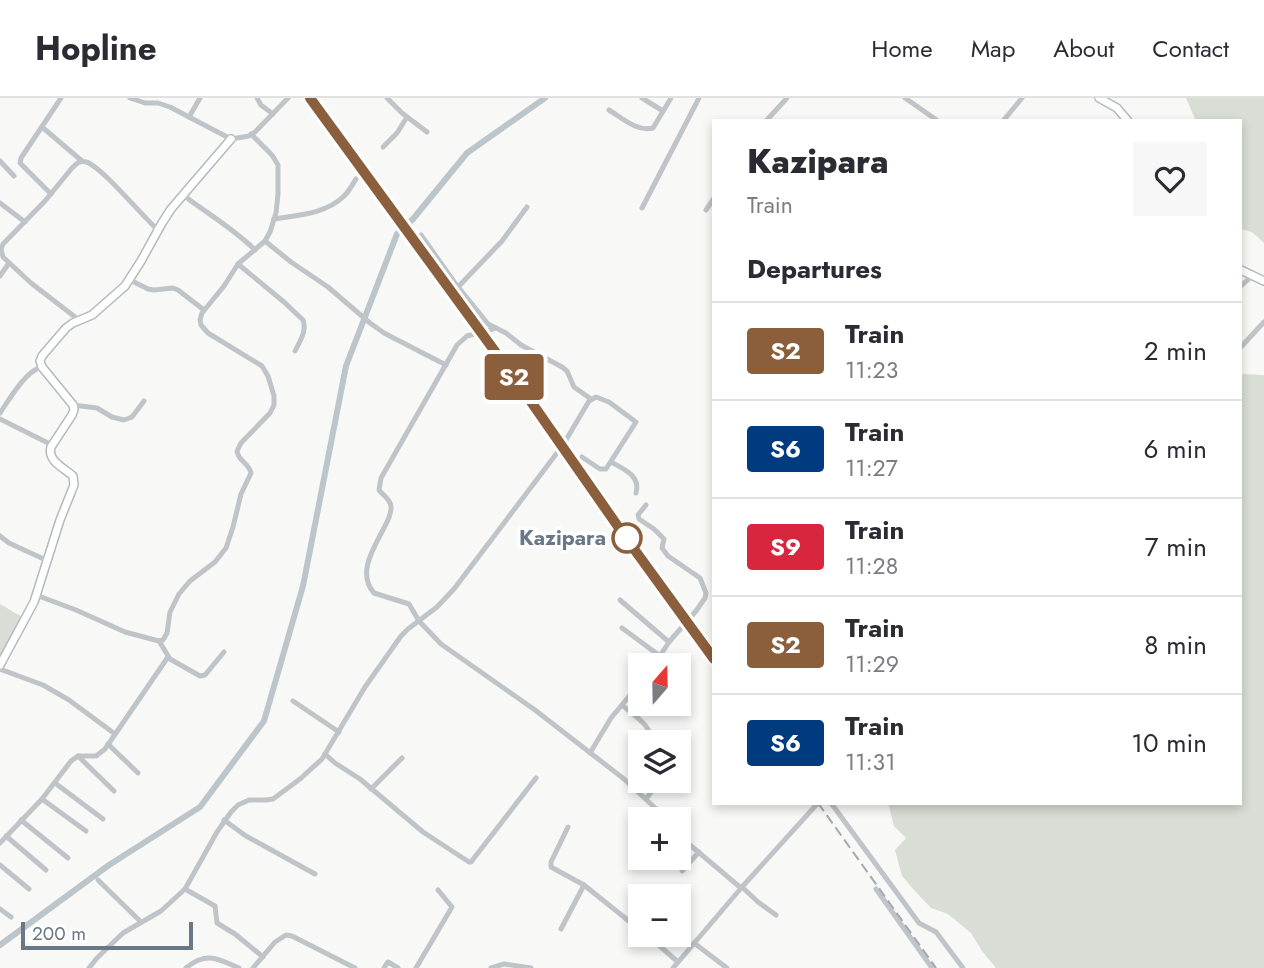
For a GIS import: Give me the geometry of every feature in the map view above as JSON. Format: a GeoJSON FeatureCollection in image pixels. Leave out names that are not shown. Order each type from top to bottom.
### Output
{"type":"FeatureCollection","features":[{"type":"Feature","properties":{"kind":"street"},"geometry":{"type":"LineString","coordinates":[[51,194],[20,163],[61,98]]}},
{"type":"Feature","properties":{"kind":"street"},"geometry":{"type":"LineString","coordinates":[[131,98],[162,104],[231,139],[251,134],[288,98]]}},
{"type":"Feature","properties":{"kind":"street"},"geometry":{"type":"LineString","coordinates":[[189,117],[200,98]]}},
{"type":"Feature","properties":{"kind":"street"},"geometry":{"type":"LineString","coordinates":[[257,98],[261,105],[273,114]]}},
{"type":"Feature","properties":{"kind":"street"},"geometry":{"type":"LineString","coordinates":[[387,98],[427,132]]}},
{"type":"Feature","properties":{"kind":"street"},"geometry":{"type":"LineString","coordinates":[[642,98],[663,111]]}},
{"type":"Feature","properties":{"kind":"street"},"geometry":{"type":"LineString","coordinates":[[609,110],[647,130],[653,128],[671,98]]}},
{"type":"Feature","properties":{"kind":"street"},"geometry":{"type":"LineString","coordinates":[[642,208],[699,98]]}},
{"type":"Feature","properties":{"kind":"street"},"geometry":{"type":"LineString","coordinates":[[768,119],[787,98]]}},
{"type":"Feature","properties":{"kind":"street"},"geometry":{"type":"LineString","coordinates":[[905,98],[936,119]]}},
{"type":"Feature","properties":{"kind":"street"},"geometry":{"type":"LineString","coordinates":[[1005,119],[1022,98]]}},
{"type":"Feature","properties":{"kind":"street"},"geometry":{"type":"LineString","coordinates":[[1099,98],[1117,108],[1126,119]]}},
{"type":"Feature","properties":{"kind":"street"},"geometry":{"type":"LineString","coordinates":[[383,147],[397,133],[407,117]]}},
{"type":"Feature","properties":{"kind":"street"},"geometry":{"type":"LineString","coordinates":[[42,127],[82,161],[100,170],[158,230]]}},
{"type":"Feature","properties":{"kind":"street"},"geometry":{"type":"LineString","coordinates":[[36,595],[125,632],[159,641],[165,638],[170,612],[179,594],[190,581],[215,562],[226,548],[250,472],[237,451],[270,413],[274,396],[265,370],[205,330],[200,320],[204,310],[238,264],[265,241],[274,219],[278,194],[278,165],[251,134]]}},
{"type":"Feature","properties":{"kind":"street"},"geometry":{"type":"LineString","coordinates":[[144,401],[132,417],[124,421],[97,408],[74,405],[40,361],[45,351],[66,328],[92,315],[125,286],[171,209],[231,139]]}},
{"type":"Feature","properties":{"kind":"street"},"geometry":{"type":"LineString","coordinates":[[0,161],[14,176]]}},
{"type":"Feature","properties":{"kind":"street"},"geometry":{"type":"LineString","coordinates":[[79,320],[9,263],[1,254],[1,249],[72,168],[82,161]]}},
{"type":"Feature","properties":{"kind":"street"},"geometry":{"type":"LineString","coordinates":[[274,219],[327,208],[345,195],[356,179]]}},
{"type":"Feature","properties":{"kind":"street"},"geometry":{"type":"LineString","coordinates":[[183,195],[240,235],[256,250]]}},
{"type":"Feature","properties":{"kind":"street"},"geometry":{"type":"LineString","coordinates":[[706,211],[712,201]]}},
{"type":"Feature","properties":{"kind":"street"},"geometry":{"type":"LineString","coordinates":[[0,203],[24,222]]}},
{"type":"Feature","properties":{"kind":"street"},"geometry":{"type":"LineString","coordinates":[[458,287],[494,250],[527,207]]}},
{"type":"Feature","properties":{"kind":"street"},"geometry":{"type":"LineString","coordinates":[[421,235],[488,324],[562,367],[567,371],[574,387],[591,399]]}},
{"type":"Feature","properties":{"kind":"street"},"geometry":{"type":"LineString","coordinates":[[265,241],[328,287],[370,323],[446,365]]}},
{"type":"Feature","properties":{"kind":"street"},"geometry":{"type":"LineString","coordinates":[[0,276],[9,263]]}},
{"type":"Feature","properties":{"kind":"street"},"geometry":{"type":"LineString","coordinates":[[238,264],[305,323],[295,351]]}},
{"type":"Feature","properties":{"kind":"street"},"geometry":{"type":"LineString","coordinates":[[1242,271],[1264,281]]}},
{"type":"Feature","properties":{"kind":"street"},"geometry":{"type":"LineString","coordinates":[[1242,285],[1252,276]]}},
{"type":"Feature","properties":{"kind":"street"},"geometry":{"type":"LineString","coordinates":[[130,280],[148,289],[178,290],[204,310]]}},
{"type":"Feature","properties":{"kind":"street"},"geometry":{"type":"LineString","coordinates":[[1242,346],[1264,322]]}},
{"type":"Feature","properties":{"kind":"street"},"geometry":{"type":"LineString","coordinates":[[496,328],[461,340],[381,478],[379,490],[391,503],[391,511],[367,566],[367,583],[374,593],[409,604],[419,621],[441,645],[590,752],[653,807]]}},
{"type":"Feature","properties":{"kind":"street"},"geometry":{"type":"LineString","coordinates":[[1258,330],[1264,334]]}},
{"type":"Feature","properties":{"kind":"street"},"geometry":{"type":"LineString","coordinates":[[0,413],[23,382],[36,368],[42,367]]}},
{"type":"Feature","properties":{"kind":"street"},"geometry":{"type":"LineString","coordinates":[[89,968],[114,940],[161,911],[185,889],[231,812],[249,800],[265,800],[279,795],[326,754],[365,687],[401,636],[437,607],[454,589],[556,456],[591,399],[596,397],[609,402],[636,422],[606,469],[602,470],[582,457]]}},
{"type":"Feature","properties":{"kind":"street"},"geometry":{"type":"LineString","coordinates":[[74,405],[72,415],[49,452],[50,457],[75,480],[72,491],[57,527],[36,595],[0,667],[43,685],[75,704],[115,734]]}},
{"type":"Feature","properties":{"kind":"street"},"geometry":{"type":"LineString","coordinates":[[0,419],[52,445]]}},
{"type":"Feature","properties":{"kind":"street"},"geometry":{"type":"LineString","coordinates":[[611,462],[636,479],[636,493]]}},
{"type":"Feature","properties":{"kind":"street"},"geometry":{"type":"LineString","coordinates":[[646,505],[638,515],[639,519],[664,539],[662,548],[666,554],[700,578],[706,589],[705,598],[662,653]]}},
{"type":"Feature","properties":{"kind":"street"},"geometry":{"type":"LineString","coordinates":[[0,536],[20,549],[48,561]]}},
{"type":"Feature","properties":{"kind":"street"},"geometry":{"type":"LineString","coordinates":[[620,600],[669,642]]}},
{"type":"Feature","properties":{"kind":"street"},"geometry":{"type":"LineString","coordinates":[[622,628],[656,653]]}},
{"type":"Feature","properties":{"kind":"street"},"geometry":{"type":"LineString","coordinates":[[159,641],[168,657],[203,677],[224,652]]}},
{"type":"Feature","properties":{"kind":"street"},"geometry":{"type":"LineString","coordinates":[[0,843],[42,799],[71,761],[78,756],[96,757],[102,752],[168,657]]}},
{"type":"Feature","properties":{"kind":"street"},"geometry":{"type":"LineString","coordinates":[[590,752],[611,718],[628,697]]}},
{"type":"Feature","properties":{"kind":"street"},"geometry":{"type":"LineString","coordinates":[[293,701],[339,732]]}},
{"type":"Feature","properties":{"kind":"street"},"geometry":{"type":"LineString","coordinates":[[622,705],[649,730]]}},
{"type":"Feature","properties":{"kind":"street"},"geometry":{"type":"LineString","coordinates":[[108,744],[138,773]]}},
{"type":"Feature","properties":{"kind":"street"},"geometry":{"type":"LineString","coordinates":[[326,754],[423,832],[469,862],[536,778]]}},
{"type":"Feature","properties":{"kind":"street"},"geometry":{"type":"LineString","coordinates":[[78,756],[114,791]]}},
{"type":"Feature","properties":{"kind":"street"},"geometry":{"type":"LineString","coordinates":[[371,789],[402,758]]}},
{"type":"Feature","properties":{"kind":"street"},"geometry":{"type":"LineString","coordinates":[[55,783],[103,819]]}},
{"type":"Feature","properties":{"kind":"street"},"geometry":{"type":"LineString","coordinates":[[646,799],[650,793]]}},
{"type":"Feature","properties":{"kind":"street"},"geometry":{"type":"LineString","coordinates":[[42,799],[86,831]]}},
{"type":"Feature","properties":{"kind":"street"},"geometry":{"type":"LineString","coordinates":[[673,968],[816,805]]}},
{"type":"Feature","properties":{"kind":"street"},"geometry":{"type":"LineString","coordinates":[[832,805],[919,923],[936,932],[963,968]]}},
{"type":"Feature","properties":{"kind":"street"},"geometry":{"type":"LineString","coordinates":[[21,820],[68,858]]}},
{"type":"Feature","properties":{"kind":"street"},"geometry":{"type":"LineString","coordinates":[[224,820],[254,841],[315,874]]}},
{"type":"Feature","properties":{"kind":"street"},"geometry":{"type":"LineString","coordinates":[[568,827],[550,865],[584,885],[628,920]]}},
{"type":"Feature","properties":{"kind":"street"},"geometry":{"type":"LineString","coordinates":[[6,836],[46,870]]}},
{"type":"Feature","properties":{"kind":"street"},"geometry":{"type":"LineString","coordinates":[[691,844],[776,915]]}},
{"type":"Feature","properties":{"kind":"street"},"geometry":{"type":"LineString","coordinates":[[682,871],[699,852]]}},
{"type":"Feature","properties":{"kind":"street"},"geometry":{"type":"LineString","coordinates":[[0,864],[29,889]]}},
{"type":"Feature","properties":{"kind":"street"},"geometry":{"type":"LineString","coordinates":[[98,880],[141,922]]}},
{"type":"Feature","properties":{"kind":"street"},"geometry":{"type":"LineString","coordinates":[[561,929],[584,885]]}},
{"type":"Feature","properties":{"kind":"street"},"geometry":{"type":"LineString","coordinates":[[185,889],[213,904],[217,923],[263,957]]}},
{"type":"Feature","properties":{"kind":"street"},"geometry":{"type":"LineString","coordinates":[[876,889],[932,968]]}},
{"type":"Feature","properties":{"kind":"street"},"geometry":{"type":"LineString","coordinates":[[416,968],[451,909],[452,905],[438,890]]}},
{"type":"Feature","properties":{"kind":"street"},"geometry":{"type":"LineString","coordinates":[[0,909],[11,917]]}},
{"type":"Feature","properties":{"kind":"street"},"geometry":{"type":"LineString","coordinates":[[253,968],[279,938],[288,935],[355,968]]}},
{"type":"Feature","properties":{"kind":"street"},"geometry":{"type":"LineString","coordinates":[[692,945],[727,968]]}},
{"type":"Feature","properties":{"kind":"street"},"geometry":{"type":"LineString","coordinates":[[661,947],[678,962]]}},
{"type":"Feature","properties":{"kind":"street"},"geometry":{"type":"LineString","coordinates":[[186,968],[198,959],[211,957],[239,968]]}},
{"type":"Feature","properties":{"kind":"street"},"geometry":{"type":"LineString","coordinates":[[384,968],[388,962],[398,968]]}},
{"type":"Feature","properties":{"kind":"street"},"geometry":{"type":"LineString","coordinates":[[491,968],[499,964],[510,964],[531,968]]}},
{"type":"Feature","properties":{"kind":"shaded area"},"geometry":{"type":"Polygon","coordinates":[[[1186,98],[1264,98],[1264,243],[1252,232],[1242,229],[1242,119],[1195,119],[1186,98]]]}},
{"type":"Feature","properties":{"kind":"shaded area"},"geometry":{"type":"Polygon","coordinates":[[[1242,374],[1264,375],[1264,968],[996,968],[971,933],[948,914],[931,908],[902,876],[895,850],[906,838],[894,826],[889,805],[1242,805],[1242,374]]]}},
{"type":"Feature","properties":{"kind":"shaded area"},"geometry":{"type":"Polygon","coordinates":[[[0,604],[24,618],[0,667],[0,604]]]}},
{"type":"Feature","properties":{"kind":"waterway"},"geometry":{"type":"LineString","coordinates":[[0,945],[109,865],[200,807],[264,721],[303,586],[346,366],[397,234],[413,219],[467,153],[545,98]]}},
{"type":"Feature","properties":{"kind":"railway"},"geometry":{"type":"LineString","coordinates":[[310,98],[503,362],[712,656]]}},
{"type":"Feature","properties":{"kind":"railway"},"geometry":{"type":"LineString","coordinates":[[819,805],[936,968]]}},
{"type":"Feature","properties":{"kind":"train","name":"S2"},"geometry":{"type":"LineString","coordinates":[[310,98],[518,383],[712,656]]}},
{"type":"Feature","properties":{"kind":"place","name":"Kazipara"},"geometry":{"type":"Point","coordinates":[627,538]}}]}
